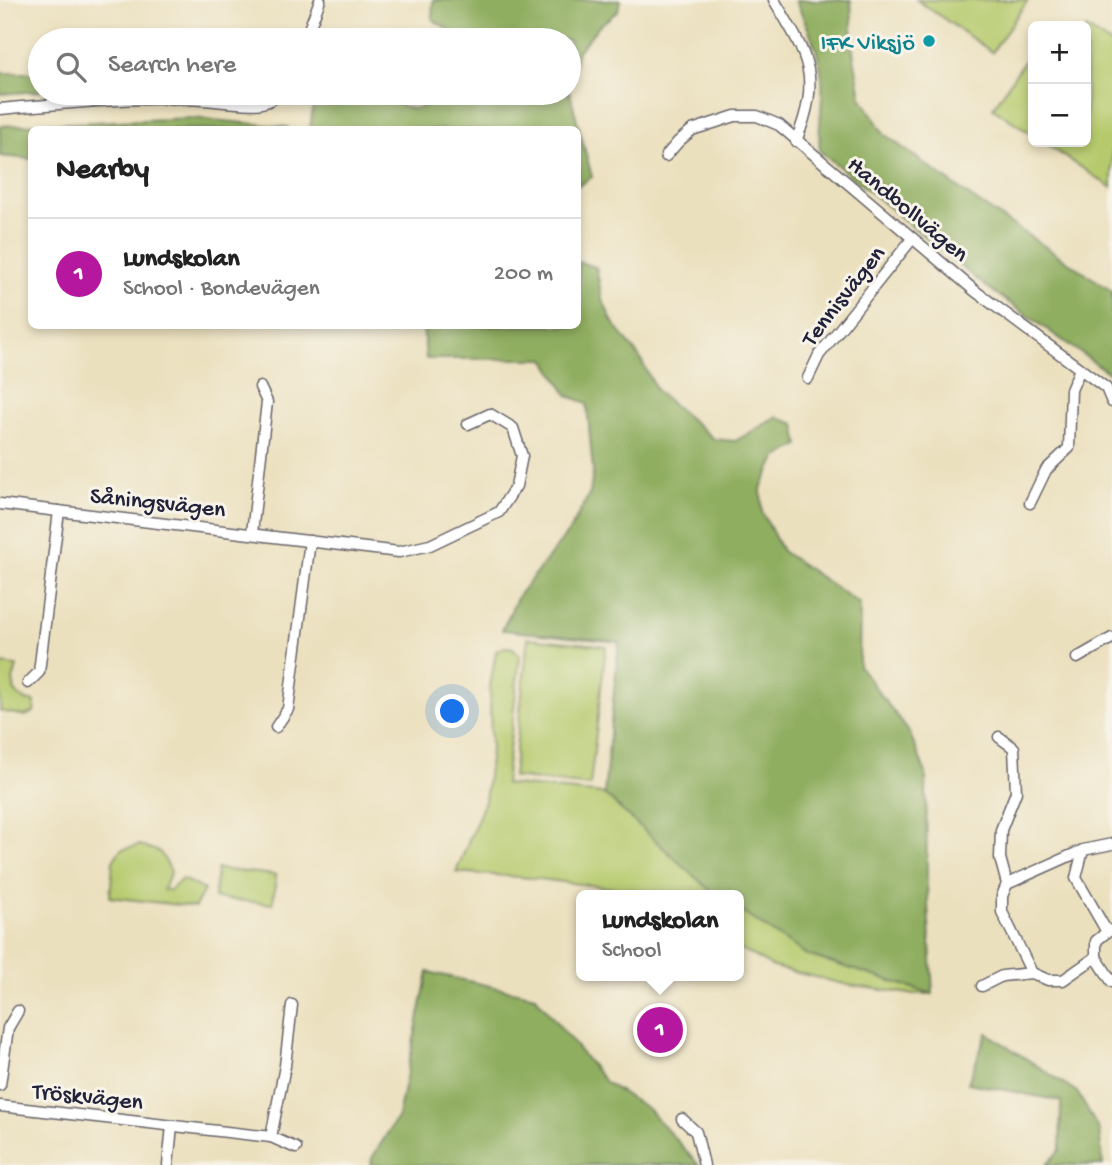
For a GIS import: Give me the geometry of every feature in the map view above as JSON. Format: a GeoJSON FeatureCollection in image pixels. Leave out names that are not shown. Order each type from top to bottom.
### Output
{"type":"FeatureCollection","features":[{"type":"Feature","properties":{"kind":"street"},"geometry":{"type":"LineString","coordinates":[[309,28],[320,0]]}},
{"type":"Feature","properties":{"kind":"street"},"geometry":{"type":"LineString","coordinates":[[774,0],[800,42],[809,67],[811,83],[807,113],[796,141]]}},
{"type":"Feature","properties":{"kind":"street"},"geometry":{"type":"LineString","coordinates":[[0,109],[69,105]]}},
{"type":"Feature","properties":{"kind":"street","name":"Handbollvägen"},"geometry":{"type":"LineString","coordinates":[[666,156],[692,130],[735,116],[757,116],[779,125],[975,291],[1106,388],[1112,402]]}},
{"type":"Feature","properties":{"kind":"street","name":"Tennisvägen"},"geometry":{"type":"LineString","coordinates":[[808,378],[819,355],[912,239]]}},
{"type":"Feature","properties":{"kind":"street"},"geometry":{"type":"LineString","coordinates":[[1030,503],[1046,470],[1069,448],[1071,390],[1080,369]]}},
{"type":"Feature","properties":{"kind":"street","name":"Såningsvägen"},"geometry":{"type":"LineString","coordinates":[[252,533],[267,402],[260,387]]}},
{"type":"Feature","properties":{"kind":"street","name":"Såningsvägen"},"geometry":{"type":"LineString","coordinates":[[0,504],[399,552],[430,545],[499,512],[516,486],[522,456],[513,428],[489,414],[468,424]]}},
{"type":"Feature","properties":{"kind":"street","name":"Såningsvägen"},"geometry":{"type":"LineString","coordinates":[[28,683],[39,672],[59,511]]}},
{"type":"Feature","properties":{"kind":"street"},"geometry":{"type":"LineString","coordinates":[[276,727],[288,709],[310,541]]}},
{"type":"Feature","properties":{"kind":"street"},"geometry":{"type":"LineString","coordinates":[[1077,658],[1112,638]]}},
{"type":"Feature","properties":{"kind":"street"},"geometry":{"type":"LineString","coordinates":[[999,737],[1014,748],[1016,792],[1001,830],[1000,858],[1007,884],[1002,896],[1002,912],[1032,973]]}},
{"type":"Feature","properties":{"kind":"street"},"geometry":{"type":"LineString","coordinates":[[1007,884],[1083,850],[1112,844]]}},
{"type":"Feature","properties":{"kind":"street"},"geometry":{"type":"LineString","coordinates":[[1083,850],[1076,878],[1110,931],[1096,941],[1096,957],[1112,982]]}},
{"type":"Feature","properties":{"kind":"street"},"geometry":{"type":"LineString","coordinates":[[982,986],[1002,976],[1032,973],[1048,981],[1063,980],[1096,957]]}},
{"type":"Feature","properties":{"kind":"street"},"geometry":{"type":"LineString","coordinates":[[271,1137],[285,1066],[292,1005]]}},
{"type":"Feature","properties":{"kind":"street","name":"Tröskvägen"},"geometry":{"type":"LineString","coordinates":[[0,1086],[8,1028],[18,1010]]}},
{"type":"Feature","properties":{"kind":"street","name":"Tröskvägen"},"geometry":{"type":"LineString","coordinates":[[0,1106],[271,1137],[296,1149]]}},
{"type":"Feature","properties":{"kind":"street"},"geometry":{"type":"LineString","coordinates":[[682,1119],[696,1132],[704,1165]]}},
{"type":"Feature","properties":{"kind":"street","name":"Tröskvägen"},"geometry":{"type":"LineString","coordinates":[[168,1165],[172,1126]]}},
{"type":"Feature","properties":{"kind":"green space"},"geometry":{"type":"Polygon","coordinates":[[[433,0],[620,0],[618,11],[598,27],[581,47],[581,28],[446,28],[432,19],[433,0]]]}},
{"type":"Feature","properties":{"kind":"green space"},"geometry":{"type":"Polygon","coordinates":[[[795,0],[851,0],[853,51],[861,97],[884,134],[972,198],[1112,291],[1112,375],[980,282],[820,151],[821,69],[812,39],[795,0]]]}},
{"type":"Feature","properties":{"kind":"green space"},"geometry":{"type":"Polygon","coordinates":[[[917,0],[1028,0],[992,52],[917,0]]]}},
{"type":"Feature","properties":{"kind":"green space"},"geometry":{"type":"Polygon","coordinates":[[[1091,31],[1112,45],[1112,188],[1050,147],[1091,147],[1091,31]]]}},
{"type":"Feature","properties":{"kind":"green space"},"geometry":{"type":"Polygon","coordinates":[[[1028,56],[1028,132],[993,108],[1028,56]]]}},
{"type":"Feature","properties":{"kind":"green space"},"geometry":{"type":"Polygon","coordinates":[[[0,73],[28,73],[28,92],[0,94],[0,73]]]}},
{"type":"Feature","properties":{"kind":"green space"},"geometry":{"type":"Polygon","coordinates":[[[313,105],[400,105],[412,109],[430,105],[573,105],[579,126],[310,126],[313,105]]]}},
{"type":"Feature","properties":{"kind":"green space"},"geometry":{"type":"Polygon","coordinates":[[[192,118],[276,126],[28,126],[28,159],[0,156],[0,126],[192,118]]]}},
{"type":"Feature","properties":{"kind":"green space"},"geometry":{"type":"Polygon","coordinates":[[[581,135],[592,177],[581,184],[581,135]]]}},
{"type":"Feature","properties":{"kind":"green space"},"geometry":{"type":"Polygon","coordinates":[[[581,263],[596,267],[602,299],[612,321],[640,358],[657,391],[714,439],[735,441],[777,417],[795,424],[799,445],[776,458],[761,488],[762,512],[782,551],[860,604],[859,666],[909,732],[926,773],[927,886],[933,994],[807,955],[744,913],[744,890],[710,890],[604,794],[619,642],[502,630],[518,596],[570,530],[590,493],[593,472],[587,403],[568,396],[545,359],[426,359],[423,329],[581,329],[581,263]]]}},
{"type":"Feature","properties":{"kind":"green space"},"geometry":{"type":"Polygon","coordinates":[[[528,638],[606,646],[590,786],[513,777],[528,638]]]}},
{"type":"Feature","properties":{"kind":"green space"},"geometry":{"type":"Polygon","coordinates":[[[505,647],[513,648],[520,655],[505,784],[604,794],[710,890],[629,890],[456,872],[485,801],[491,750],[490,687],[496,651],[505,647]]]}},
{"type":"Feature","properties":{"kind":"green space"},"geometry":{"type":"Polygon","coordinates":[[[0,664],[17,666],[13,680],[15,692],[25,700],[35,702],[34,712],[25,716],[0,711],[0,664]]]}},
{"type":"Feature","properties":{"kind":"green space"},"geometry":{"type":"Polygon","coordinates":[[[140,845],[160,852],[171,871],[163,890],[170,890],[182,879],[204,890],[195,907],[110,897],[113,861],[120,850],[140,845]]]}},
{"type":"Feature","properties":{"kind":"green space"},"geometry":{"type":"Polygon","coordinates":[[[217,869],[276,875],[273,904],[214,898],[217,869]]]}},
{"type":"Feature","properties":{"kind":"green space"},"geometry":{"type":"Polygon","coordinates":[[[744,913],[807,955],[933,994],[910,994],[848,985],[773,967],[744,951],[744,913]]]}},
{"type":"Feature","properties":{"kind":"green space"},"geometry":{"type":"Polygon","coordinates":[[[428,972],[535,996],[605,1082],[648,1109],[699,1165],[371,1165],[372,1158],[398,1116],[428,972]]]}},
{"type":"Feature","properties":{"kind":"green space"},"geometry":{"type":"Polygon","coordinates":[[[987,1033],[1077,1092],[1099,1130],[1103,1165],[1046,1165],[1060,1150],[1061,1101],[968,1083],[987,1033]]]}},
{"type":"Feature","properties":{"kind":"place","name":"IFK Viksjö"},"geometry":{"type":"Point","coordinates":[929,41]}},
{"type":"Feature","properties":{"kind":"place","name":"Lundskolan"},"geometry":{"type":"Point","coordinates":[660,1030]}}]}
